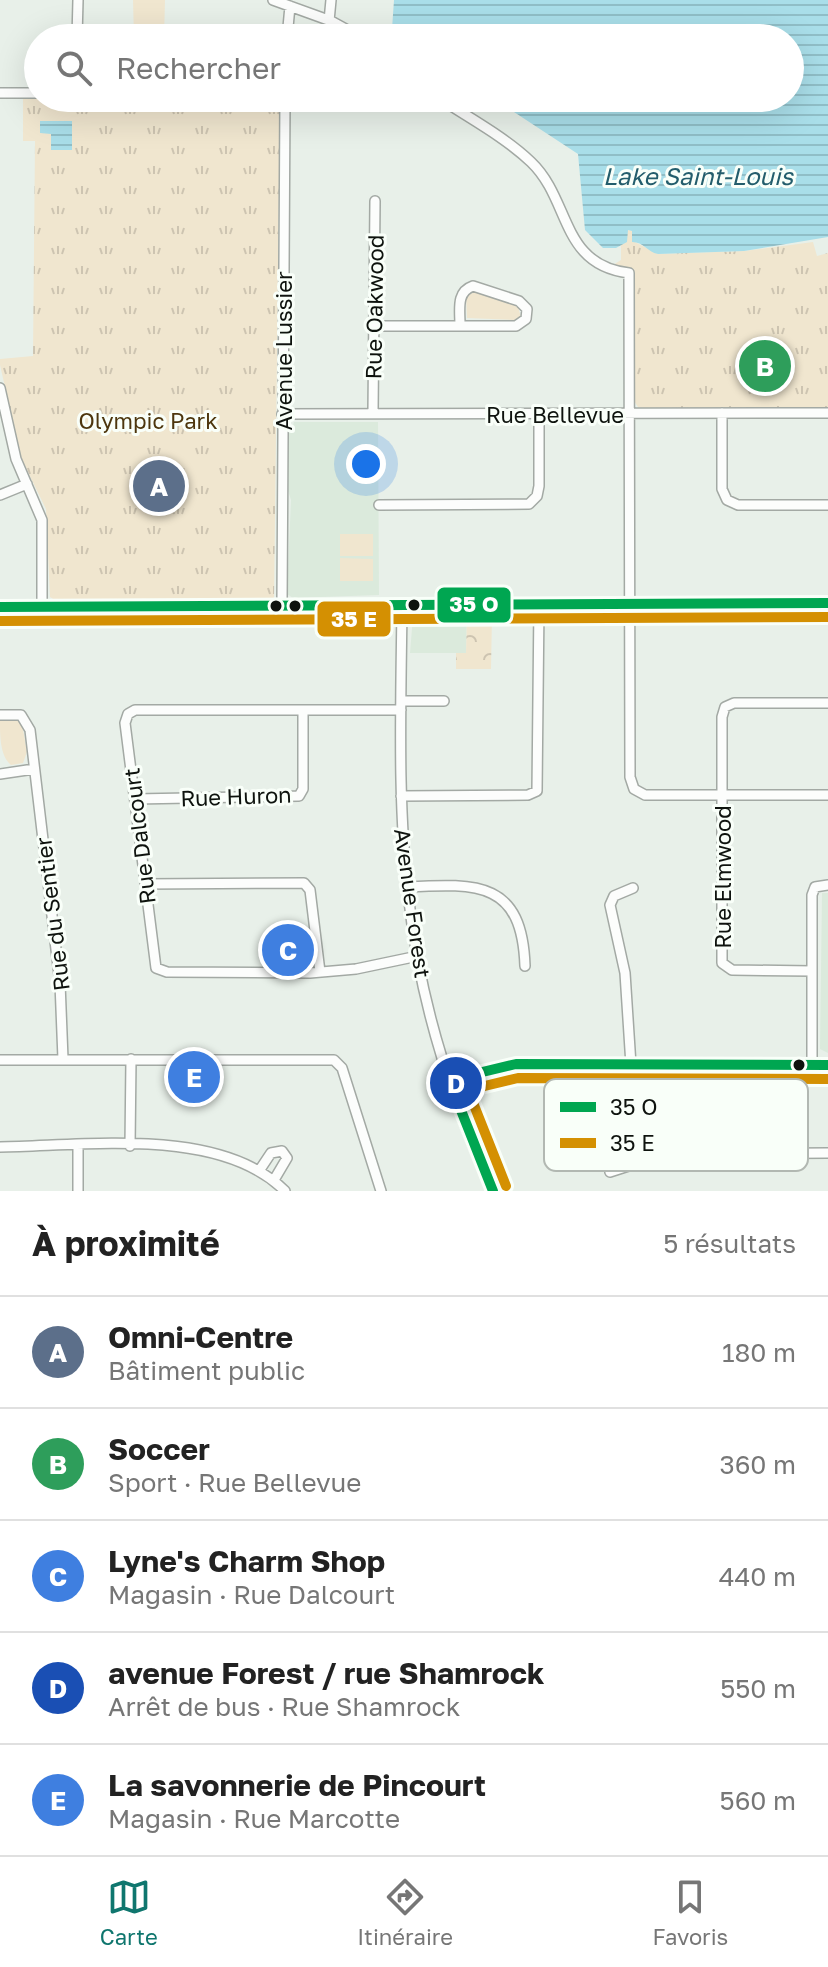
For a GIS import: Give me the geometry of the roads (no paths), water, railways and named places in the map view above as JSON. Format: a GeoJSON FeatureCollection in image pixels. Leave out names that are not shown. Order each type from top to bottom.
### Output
{"type":"FeatureCollection","features":[{"type":"Feature","properties":{"kind":"street"},"geometry":{"type":"LineString","coordinates":[[77,24],[78,0]]}},
{"type":"Feature","properties":{"kind":"street"},"geometry":{"type":"LineString","coordinates":[[273,0],[290,6],[302,5],[335,24]]}},
{"type":"Feature","properties":{"kind":"street"},"geometry":{"type":"LineString","coordinates":[[329,21],[331,0]]}},
{"type":"Feature","properties":{"kind":"street"},"geometry":{"type":"LineString","coordinates":[[288,24],[290,6]]}},
{"type":"Feature","properties":{"kind":"street"},"geometry":{"type":"LineString","coordinates":[[0,93],[24,93]]}},
{"type":"Feature","properties":{"kind":"street","name":"Avenue Lussier"},"geometry":{"type":"LineString","coordinates":[[282,604],[285,112]]}},
{"type":"Feature","properties":{"kind":"street"},"geometry":{"type":"LineString","coordinates":[[459,112],[533,163],[550,188],[567,229],[581,249],[609,269],[629,273],[630,777],[634,789],[645,795],[828,795]]}},
{"type":"Feature","properties":{"kind":"street","name":"Rue Oakwood"},"geometry":{"type":"LineString","coordinates":[[373,413],[375,201]]}},
{"type":"Feature","properties":{"kind":"street"},"geometry":{"type":"LineString","coordinates":[[373,326],[516,326],[526,319],[527,309],[519,301],[473,286],[465,289],[461,297],[460,325]]}},
{"type":"Feature","properties":{"kind":"street"},"geometry":{"type":"LineString","coordinates":[[0,388],[14,450],[42,520],[42,607]]}},
{"type":"Feature","properties":{"kind":"street"},"geometry":{"type":"LineString","coordinates":[[722,413],[722,489],[727,500],[738,505],[828,505]]}},
{"type":"Feature","properties":{"kind":"street","name":"Rue Bellevue"},"geometry":{"type":"LineString","coordinates":[[282,414],[828,413]]}},
{"type":"Feature","properties":{"kind":"street"},"geometry":{"type":"LineString","coordinates":[[379,505],[529,504],[538,492],[539,414]]}},
{"type":"Feature","properties":{"kind":"street"},"geometry":{"type":"LineString","coordinates":[[0,495],[27,484]]}},
{"type":"Feature","properties":{"kind":"street"},"geometry":{"type":"LineString","coordinates":[[0,607],[828,603]]}},
{"type":"Feature","properties":{"kind":"street","name":"Avenue Forest"},"geometry":{"type":"LineString","coordinates":[[402,604],[401,796],[407,887],[418,956],[449,1080],[493,1191]]}},
{"type":"Feature","properties":{"kind":"street"},"geometry":{"type":"LineString","coordinates":[[401,796],[528,795],[537,791],[539,604]]}},
{"type":"Feature","properties":{"kind":"street","name":"Rue Dalcourt"},"geometry":{"type":"LineString","coordinates":[[418,956],[356,969],[320,972],[160,971],[153,957],[125,723],[131,712],[303,711],[444,701]]}},
{"type":"Feature","properties":{"kind":"street"},"geometry":{"type":"LineString","coordinates":[[722,794],[725,707],[734,703],[828,703]]}},
{"type":"Feature","properties":{"kind":"street","name":"Rue Huron"},"geometry":{"type":"LineString","coordinates":[[135,799],[299,796],[303,784],[303,711]]}},
{"type":"Feature","properties":{"kind":"street","name":"Rue du Sentier"},"geometry":{"type":"LineString","coordinates":[[0,715],[15,714],[25,719],[61,992],[63,1059]]}},
{"type":"Feature","properties":{"kind":"street"},"geometry":{"type":"LineString","coordinates":[[0,773],[34,769]]}},
{"type":"Feature","properties":{"kind":"street","name":"Rue Elmwood"},"geometry":{"type":"LineString","coordinates":[[722,794],[722,963],[732,970],[812,971]]}},
{"type":"Feature","properties":{"kind":"street"},"geometry":{"type":"LineString","coordinates":[[145,884],[304,883],[310,890],[320,972]]}},
{"type":"Feature","properties":{"kind":"street"},"geometry":{"type":"LineString","coordinates":[[812,1065],[812,891],[818,886],[828,885]]}},
{"type":"Feature","properties":{"kind":"street"},"geometry":{"type":"LineString","coordinates":[[407,887],[459,886],[503,899],[521,926],[525,966]]}},
{"type":"Feature","properties":{"kind":"street"},"geometry":{"type":"LineString","coordinates":[[631,1065],[625,973],[610,905],[614,896],[633,888]]}},
{"type":"Feature","properties":{"kind":"street"},"geometry":{"type":"LineString","coordinates":[[130,1146],[131,1059]]}},
{"type":"Feature","properties":{"kind":"street"},"geometry":{"type":"LineString","coordinates":[[0,1060],[334,1060],[342,1068],[381,1191]]}},
{"type":"Feature","properties":{"kind":"street"},"geometry":{"type":"LineString","coordinates":[[449,1080],[516,1064],[828,1065]]}},
{"type":"Feature","properties":{"kind":"street"},"geometry":{"type":"LineString","coordinates":[[746,1065],[746,1079]]}},
{"type":"Feature","properties":{"kind":"street"},"geometry":{"type":"LineString","coordinates":[[78,1146],[78,1191]]}},
{"type":"Feature","properties":{"kind":"street"},"geometry":{"type":"LineString","coordinates":[[0,1147],[206,1149],[259,1171],[285,1191]]}},
{"type":"Feature","properties":{"kind":"street"},"geometry":{"type":"LineString","coordinates":[[259,1171],[271,1153],[282,1151],[287,1158],[274,1180]]}},
{"type":"Feature","properties":{"kind":"water","name":"Lake Saint-Louis"},"geometry":{"type":"Polygon","coordinates":[[[394,0],[828,0],[828,237],[744,251],[658,254],[632,242],[632,231],[628,230],[627,242],[616,248],[603,248],[585,230],[578,154],[514,112],[804,112],[804,24],[392,24],[394,0]]]}},
{"type":"Feature","properties":{"kind":"water"},"geometry":{"type":"Polygon","coordinates":[[[40,121],[72,121],[72,150],[51,150],[51,134],[40,133],[40,121]]]}},
{"type":"Feature","properties":{"kind":"place","name":"Soccer"},"geometry":{"type":"Point","coordinates":[765,366]}},
{"type":"Feature","properties":{"kind":"place","name":"Omni-Centre"},"geometry":{"type":"Point","coordinates":[159,486]}},
{"type":"Feature","properties":{"kind":"place","name":"Lyne's Charm Shop"},"geometry":{"type":"Point","coordinates":[288,950]}},
{"type":"Feature","properties":{"kind":"place","name":"La savonnerie de Pincourt"},"geometry":{"type":"Point","coordinates":[194,1077]}},
{"type":"Feature","properties":{"kind":"place","name":"avenue Forest / rue Shamrock"},"geometry":{"type":"Point","coordinates":[456,1083]}},
{"type":"Feature","properties":{"kind":"park label","name":"Olympic Park"},"geometry":{"type":"Point","coordinates":[148,420]}}]}
